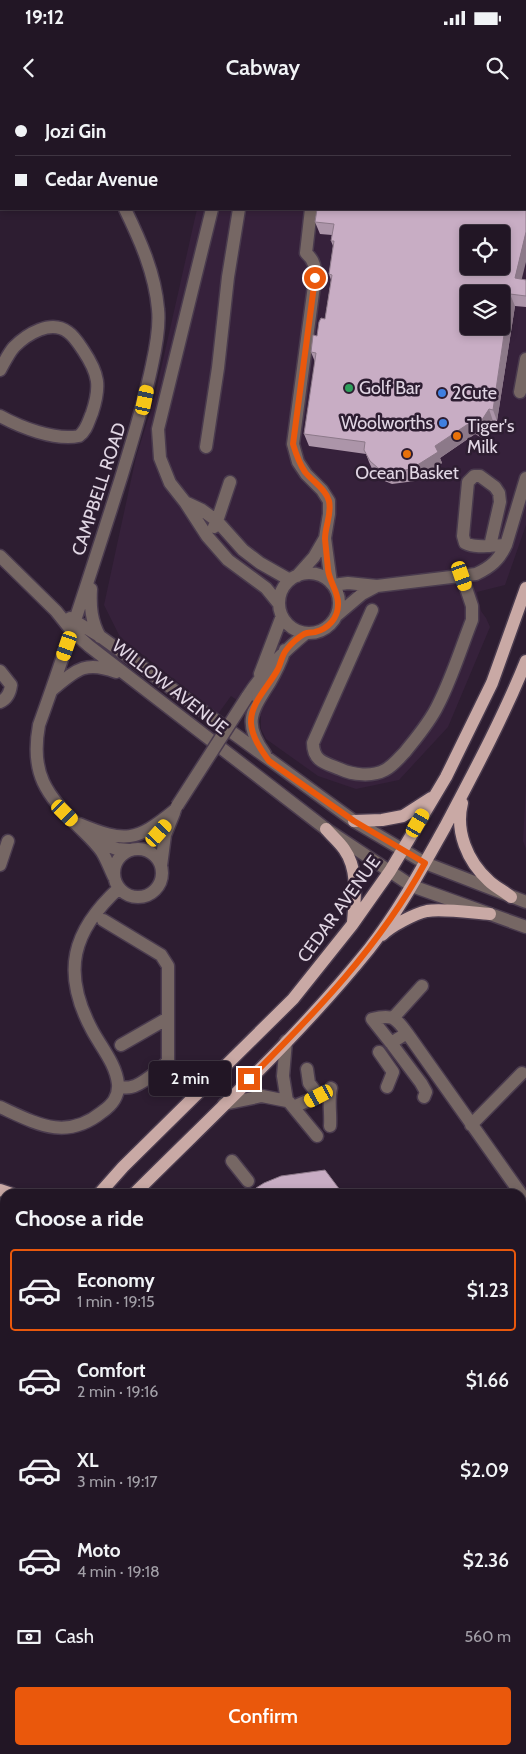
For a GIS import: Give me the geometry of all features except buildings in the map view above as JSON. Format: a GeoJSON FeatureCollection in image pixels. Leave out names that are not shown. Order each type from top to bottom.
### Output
{"type":"FeatureCollection","features":[{"type":"Feature","properties":{"kind":"main road","name":"CEDAR AVENUE"},"geometry":{"type":"LineString","coordinates":[[103,1189],[123,1167],[293,999],[352,925],[390,871],[446,777],[492,683],[526,588]]}},
{"type":"Feature","properties":{"kind":"main road"},"geometry":{"type":"LineString","coordinates":[[370,947],[412,886],[467,786],[513,692],[526,660]]}},
{"type":"Feature","properties":{"kind":"main road"},"geometry":{"type":"LineString","coordinates":[[467,786],[460,819],[463,842],[469,856],[489,881],[511,897]]}},
{"type":"Feature","properties":{"kind":"main road"},"geometry":{"type":"LineString","coordinates":[[354,821],[382,820],[403,816],[434,796]]}},
{"type":"Feature","properties":{"kind":"main road"},"geometry":{"type":"LineString","coordinates":[[326,829],[345,850],[352,866],[356,881],[352,925]]}},
{"type":"Feature","properties":{"kind":"main road"},"geometry":{"type":"LineString","coordinates":[[139,1189],[312,1015],[386,931],[403,921],[427,911],[490,914]]}},
{"type":"Feature","properties":{"kind":"main road"},"geometry":{"type":"LineString","coordinates":[[96,1189],[123,1167]]}},
{"type":"Feature","properties":{"kind":"street","name":"CAMPBELL ROAD"},"geometry":{"type":"LineString","coordinates":[[116,882],[102,852],[56,804],[40,774],[36,759],[36,742],[39,725],[74,626],[145,400],[158,332],[159,310],[155,287],[136,231],[126,210]]}},
{"type":"Feature","properties":{"kind":"street"},"geometry":{"type":"LineString","coordinates":[[212,210],[158,429],[160,458],[165,472],[170,483],[207,536],[228,560],[266,588],[288,624],[296,630],[306,633],[323,629],[331,624],[336,616],[362,594],[378,586]]}},
{"type":"Feature","properties":{"kind":"street"},"geometry":{"type":"LineString","coordinates":[[206,447],[239,210]]}},
{"type":"Feature","properties":{"kind":"street"},"geometry":{"type":"LineString","coordinates":[[311,210],[306,253],[315,264],[315,278],[293,444],[298,462],[329,501],[325,538],[332,584],[337,595],[338,606],[336,616]]}},
{"type":"Feature","properties":{"kind":"street"},"geometry":{"type":"LineString","coordinates":[[0,370],[14,347],[24,339],[38,330],[58,327],[68,332],[79,345],[96,373],[98,382],[97,397],[86,428],[79,436],[63,437],[46,433],[16,425],[0,416]]}},
{"type":"Feature","properties":{"kind":"street"},"geometry":{"type":"LineString","coordinates":[[520,392],[526,359]]}},
{"type":"Feature","properties":{"kind":"street"},"geometry":{"type":"LineString","coordinates":[[490,546],[500,502],[499,493],[496,487],[480,476],[474,476],[468,482],[463,536],[465,542],[470,546],[490,546],[506,545]]}},
{"type":"Feature","properties":{"kind":"street"},"geometry":{"type":"LineString","coordinates":[[185,502],[202,510],[217,521],[242,550],[260,563],[294,578],[306,573],[315,574],[332,584],[348,583],[378,586],[476,574],[490,567],[501,555],[506,545],[526,478]]}},
{"type":"Feature","properties":{"kind":"street"},"geometry":{"type":"LineString","coordinates":[[207,536],[217,521],[230,482]]}},
{"type":"Feature","properties":{"kind":"street"},"geometry":{"type":"LineString","coordinates":[[257,681],[280,610],[283,588],[314,557],[325,538]]}},
{"type":"Feature","properties":{"kind":"street","name":"WILLOW AVENUE"},"geometry":{"type":"LineString","coordinates":[[0,556],[56,611],[126,675],[326,829],[412,886],[526,927]]}},
{"type":"Feature","properties":{"kind":"street"},"geometry":{"type":"LineString","coordinates":[[93,566],[90,604],[94,626],[101,638]]}},
{"type":"Feature","properties":{"kind":"street"},"geometry":{"type":"LineString","coordinates":[[372,610],[313,742],[313,751],[324,763],[348,772],[368,774],[385,770],[395,762],[420,735],[438,705],[472,620],[472,606],[462,576]]}},
{"type":"Feature","properties":{"kind":"street","name":"WILLOW AVENUE"},"geometry":{"type":"LineString","coordinates":[[74,626],[101,638],[269,761],[354,821],[402,851],[425,863],[526,902]]}},
{"type":"Feature","properties":{"kind":"street"},"geometry":{"type":"LineString","coordinates":[[174,812],[164,835],[161,881],[152,893],[137,897],[129,896],[116,882],[114,869],[116,861],[122,854],[159,833],[257,681],[286,650],[306,633]]}},
{"type":"Feature","properties":{"kind":"street"},"geometry":{"type":"LineString","coordinates":[[269,761],[260,749],[254,733],[252,717],[254,707],[279,668],[286,650]]}},
{"type":"Feature","properties":{"kind":"street","name":"CAMPBELL ROAD"},"geometry":{"type":"LineString","coordinates":[[51,692],[71,675],[85,668],[106,667],[126,675]]}},
{"type":"Feature","properties":{"kind":"street"},"geometry":{"type":"LineString","coordinates":[[0,672],[11,685],[5,700],[0,702]]}},
{"type":"Feature","properties":{"kind":"street"},"geometry":{"type":"LineString","coordinates":[[75,823],[121,838],[134,836],[154,827],[174,812]]}},
{"type":"Feature","properties":{"kind":"street","name":"CAMPBELL ROAD"},"geometry":{"type":"LineString","coordinates":[[92,840],[117,849],[145,850],[152,853],[161,866]]}},
{"type":"Feature","properties":{"kind":"street"},"geometry":{"type":"LineString","coordinates":[[0,865],[8,841]]}},
{"type":"Feature","properties":{"kind":"street"},"geometry":{"type":"LineString","coordinates":[[0,1107],[43,1126],[72,1128],[86,1122],[112,1105],[117,1096],[117,1075],[84,1013],[77,995],[74,965],[75,956],[88,922],[116,882]]}},
{"type":"Feature","properties":{"kind":"street"},"geometry":{"type":"LineString","coordinates":[[103,920],[161,955],[168,966],[168,1061],[164,1066],[131,1088],[118,1087]]}},
{"type":"Feature","properties":{"kind":"street"},"geometry":{"type":"LineString","coordinates":[[393,1018],[422,986]]}},
{"type":"Feature","properties":{"kind":"street"},"geometry":{"type":"LineString","coordinates":[[424,1097],[426,1092],[421,1083],[372,1019],[385,1016],[393,1018],[399,1023],[518,1189]]}},
{"type":"Feature","properties":{"kind":"street"},"geometry":{"type":"LineString","coordinates":[[120,1045],[168,1018]]}},
{"type":"Feature","properties":{"kind":"street"},"geometry":{"type":"LineString","coordinates":[[392,1043],[407,1033]]}},
{"type":"Feature","properties":{"kind":"street"},"geometry":{"type":"LineString","coordinates":[[286,1041],[283,1076],[290,1104],[317,1136]]}},
{"type":"Feature","properties":{"kind":"street"},"geometry":{"type":"LineString","coordinates":[[379,1052],[392,1072],[387,1087]]}},
{"type":"Feature","properties":{"kind":"street"},"geometry":{"type":"LineString","coordinates":[[224,1104],[262,1096],[290,1104],[319,1096],[308,1083],[307,1069]]}},
{"type":"Feature","properties":{"kind":"street"},"geometry":{"type":"LineString","coordinates":[[472,1125],[522,1073]]}},
{"type":"Feature","properties":{"kind":"street"},"geometry":{"type":"LineString","coordinates":[[330,1126],[331,1113],[328,1100],[331,1088]]}},
{"type":"Feature","properties":{"kind":"street"},"geometry":{"type":"LineString","coordinates":[[232,1161],[248,1182]]}},
{"type":"Feature","properties":{"kind":"shaded area"},"geometry":{"type":"Polygon","coordinates":[[[197,210],[526,210],[526,525],[505,585],[477,592],[481,611],[490,627],[448,727],[399,780],[356,789],[318,776],[266,739],[261,729],[261,717],[231,696],[218,714],[120,637],[104,605],[136,457],[154,400],[197,210]]]}},
{"type":"Feature","properties":{"kind":"shaded area"},"geometry":{"type":"Polygon","coordinates":[[[526,785],[526,849],[523,841],[526,785]]]}},
{"type":"Feature","properties":{"kind":"place","name":"Golf Bar"},"geometry":{"type":"Point","coordinates":[349,388]}},
{"type":"Feature","properties":{"kind":"place","name":"2Cute"},"geometry":{"type":"Point","coordinates":[442,393]}},
{"type":"Feature","properties":{"kind":"place","name":"Woolworths"},"geometry":{"type":"Point","coordinates":[443,423]}},
{"type":"Feature","properties":{"kind":"place","name":"Tiger's Milk"},"geometry":{"type":"Point","coordinates":[457,436]}},
{"type":"Feature","properties":{"kind":"place","name":"Ocean Basket"},"geometry":{"type":"Point","coordinates":[407,454]}},
{"type":"Feature","properties":{"kind":"route"},"geometry":{"type":"LineString","coordinates":[[249,1079],[312,1015],[370,947],[412,886],[425,863],[354,821],[269,761],[260,749],[251,724],[254,707],[279,668],[286,650],[306,633],[315,632],[331,624],[336,616],[338,606],[337,595],[331,584],[328,571],[328,552],[325,538],[329,501],[298,462],[293,444],[315,278]]}}]}
